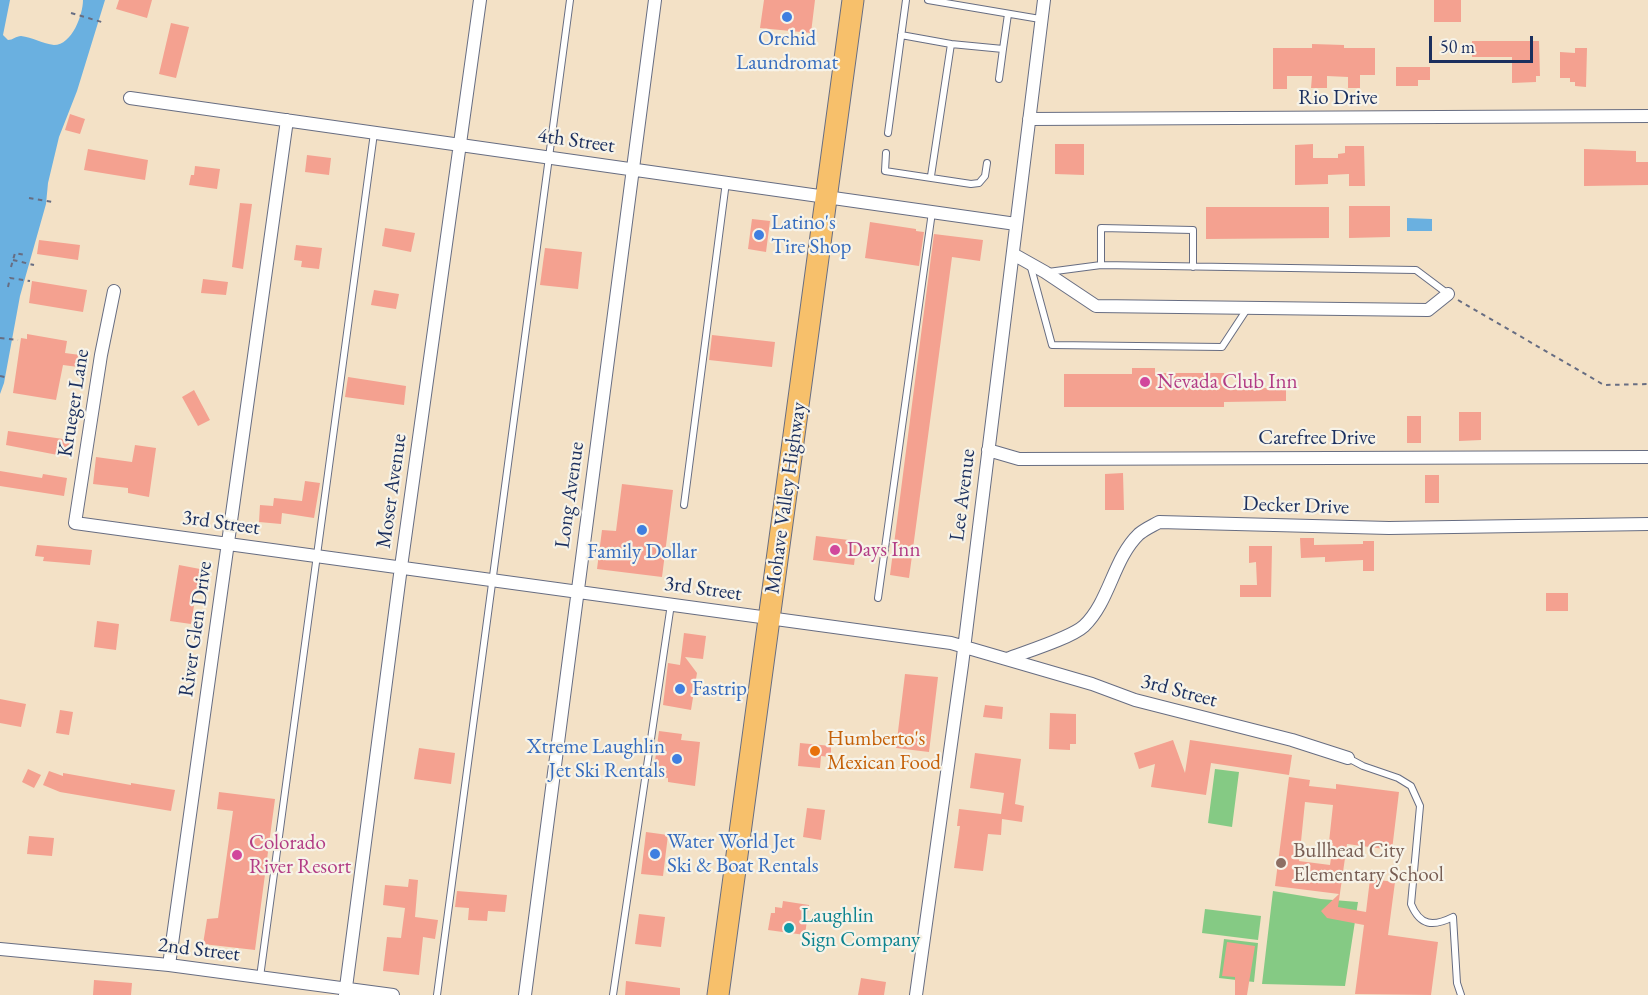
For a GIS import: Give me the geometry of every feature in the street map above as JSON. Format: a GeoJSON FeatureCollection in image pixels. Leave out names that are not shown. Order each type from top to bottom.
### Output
{"type":"FeatureCollection","features":[{"type":"Feature","properties":{"kind":"highway","name":"Mohave Valley Highway"},"geometry":{"type":"LineString","coordinates":[[718,995],[853,0]]}},
{"type":"Feature","properties":{"kind":"street","name":"Moser Avenue"},"geometry":{"type":"LineString","coordinates":[[346,992],[401,567],[480,0]]}},
{"type":"Feature","properties":{"kind":"street","name":"Long Avenue"},"geometry":{"type":"LineString","coordinates":[[525,995],[656,0]]}},
{"type":"Feature","properties":{"kind":"street","name":"Lee Avenue"},"geometry":{"type":"LineString","coordinates":[[916,995],[964,648],[1044,0]]}},
{"type":"Feature","properties":{"kind":"street","name":"4th Street"},"geometry":{"type":"LineString","coordinates":[[130,98],[1016,224]]}},
{"type":"Feature","properties":{"kind":"street","name":"Rio Drive"},"geometry":{"type":"LineString","coordinates":[[1029,119],[1648,116]]}},
{"type":"Feature","properties":{"kind":"street","name":"River Glen Drive"},"geometry":{"type":"LineString","coordinates":[[169,965],[287,120]]}},
{"type":"Feature","properties":{"kind":"street"},"geometry":{"type":"LineString","coordinates":[[1013,254],[1096,306],[1428,310],[1448,294]]}},
{"type":"Feature","properties":{"kind":"street","name":"Krueger Lane"},"geometry":{"type":"LineString","coordinates":[[75,523],[101,356],[114,291]]}},
{"type":"Feature","properties":{"kind":"street","name":"Carefree Drive"},"geometry":{"type":"LineString","coordinates":[[987,450],[1019,459],[1648,456]]}},
{"type":"Feature","properties":{"kind":"street","name":"Decker Drive"},"geometry":{"type":"LineString","coordinates":[[1007,659],[1076,633],[1086,624],[1133,541],[1141,532],[1159,522],[1389,528],[1648,524]]}},
{"type":"Feature","properties":{"kind":"street","name":"3rd Street"},"geometry":{"type":"LineString","coordinates":[[75,523],[951,643],[1092,684],[1135,700],[1292,740],[1348,758]]}},
{"type":"Feature","properties":{"kind":"street","name":"2nd Street"},"geometry":{"type":"LineString","coordinates":[[0,949],[169,965],[260,977],[346,992],[393,995]]}},
{"type":"Feature","properties":{"kind":"lane"},"geometry":{"type":"LineString","coordinates":[[436,995],[570,0]]}},
{"type":"Feature","properties":{"kind":"lane"},"geometry":{"type":"LineString","coordinates":[[888,133],[906,0]]}},
{"type":"Feature","properties":{"kind":"lane"},"geometry":{"type":"LineString","coordinates":[[928,0],[1040,19]]}},
{"type":"Feature","properties":{"kind":"lane"},"geometry":{"type":"LineString","coordinates":[[999,79],[1008,14]]}},
{"type":"Feature","properties":{"kind":"lane"},"geometry":{"type":"LineString","coordinates":[[901,35],[951,44],[1003,49]]}},
{"type":"Feature","properties":{"kind":"lane"},"geometry":{"type":"LineString","coordinates":[[931,176],[951,44]]}},
{"type":"Feature","properties":{"kind":"lane"},"geometry":{"type":"LineString","coordinates":[[260,977],[374,133]]}},
{"type":"Feature","properties":{"kind":"lane"},"geometry":{"type":"LineString","coordinates":[[886,153],[885,171],[971,183],[979,183],[985,176],[987,163]]}},
{"type":"Feature","properties":{"kind":"lane"},"geometry":{"type":"LineString","coordinates":[[684,505],[726,182]]}},
{"type":"Feature","properties":{"kind":"lane"},"geometry":{"type":"LineString","coordinates":[[878,597],[932,212]]}},
{"type":"Feature","properties":{"kind":"lane"},"geometry":{"type":"LineString","coordinates":[[1101,265],[1101,228],[1159,229],[1193,230],[1192,267]]}},
{"type":"Feature","properties":{"kind":"lane"},"geometry":{"type":"LineString","coordinates":[[1029,264],[1052,345],[1222,347],[1248,307]]}},
{"type":"Feature","properties":{"kind":"lane"},"geometry":{"type":"LineString","coordinates":[[1045,272],[1101,265],[1416,270],[1448,294]]}},
{"type":"Feature","properties":{"kind":"lane"},"geometry":{"type":"LineString","coordinates":[[613,995],[671,604]]}},
{"type":"Feature","properties":{"kind":"lane"},"geometry":{"type":"LineString","coordinates":[[1348,758],[1363,766],[1398,778],[1411,786],[1417,797],[1420,806],[1411,904],[1421,919],[1432,924],[1453,917],[1457,983],[1461,995]]}},
{"type":"Feature","properties":{"kind":"path"},"geometry":{"type":"LineString","coordinates":[[71,13],[105,23]]}},
{"type":"Feature","properties":{"kind":"path"},"geometry":{"type":"LineString","coordinates":[[28,198],[52,202]]}},
{"type":"Feature","properties":{"kind":"path"},"geometry":{"type":"LineString","coordinates":[[11,267],[15,253],[25,255]]}},
{"type":"Feature","properties":{"kind":"path"},"geometry":{"type":"LineString","coordinates":[[13,260],[34,265]]}},
{"type":"Feature","properties":{"kind":"path"},"geometry":{"type":"LineString","coordinates":[[8,287],[10,278],[30,281]]}},
{"type":"Feature","properties":{"kind":"path"},"geometry":{"type":"LineString","coordinates":[[1448,294],[1604,385],[1648,384]]}},
{"type":"Feature","properties":{"kind":"path"},"geometry":{"type":"LineString","coordinates":[[0,338],[18,340]]}},
{"type":"Feature","properties":{"kind":"path"},"geometry":{"type":"LineString","coordinates":[[0,376],[8,378]]}},
{"type":"Feature","properties":{"kind":"green space"},"geometry":{"type":"Polygon","coordinates":[[[1215,769],[1239,772],[1232,827],[1208,823],[1215,769]]]}},
{"type":"Feature","properties":{"kind":"green space"},"geometry":{"type":"Polygon","coordinates":[[[1273,891],[1358,902],[1345,986],[1262,984],[1273,891]]]}},
{"type":"Feature","properties":{"kind":"green space"},"geometry":{"type":"Polygon","coordinates":[[[1205,909],[1261,916],[1258,940],[1202,933],[1205,909]]]}},
{"type":"Feature","properties":{"kind":"green space"},"geometry":{"type":"Polygon","coordinates":[[[1224,939],[1258,943],[1254,982],[1219,978],[1224,939]]]}},
{"type":"Feature","properties":{"kind":"water"},"geometry":{"type":"Polygon","coordinates":[[[0,0],[10,0],[3,35],[8,40],[21,36],[54,45],[60,44],[71,35],[79,21],[83,0],[105,0],[77,91],[59,137],[48,183],[46,204],[20,296],[0,394],[0,0]]]}},
{"type":"Feature","properties":{"kind":"water"},"geometry":{"type":"Polygon","coordinates":[[[1407,218],[1432,219],[1432,231],[1407,231],[1407,218]]]}},
{"type":"Feature","properties":{"kind":"building"},"geometry":{"type":"Polygon","coordinates":[[[119,0],[152,0],[147,18],[116,9],[119,0]]]}},
{"type":"Feature","properties":{"kind":"building","name":"Orchid Laundromat"},"geometry":{"type":"Polygon","coordinates":[[[764,0],[815,0],[811,33],[760,28],[764,0]]]}},
{"type":"Feature","properties":{"kind":"building"},"geometry":{"type":"Polygon","coordinates":[[[1434,0],[1461,0],[1461,22],[1434,22],[1434,0]]]}},
{"type":"Feature","properties":{"kind":"building"},"geometry":{"type":"Polygon","coordinates":[[[171,23],[189,27],[176,78],[159,74],[171,23]]]}},
{"type":"Feature","properties":{"kind":"building"},"geometry":{"type":"Polygon","coordinates":[[[1472,41],[1539,41],[1540,76],[1536,76],[1536,82],[1512,83],[1512,57],[1472,57],[1472,41]]]}},
{"type":"Feature","properties":{"kind":"building"},"geometry":{"type":"Polygon","coordinates":[[[1312,44],[1344,45],[1344,48],[1375,48],[1375,75],[1360,75],[1360,88],[1348,88],[1348,77],[1327,76],[1327,88],[1311,88],[1312,76],[1287,76],[1287,89],[1273,89],[1273,48],[1312,48],[1312,44]]]}},
{"type":"Feature","properties":{"kind":"building"},"geometry":{"type":"Polygon","coordinates":[[[1575,48],[1587,48],[1586,87],[1575,86],[1575,82],[1570,82],[1570,78],[1560,78],[1560,52],[1575,53],[1575,48]]]}},
{"type":"Feature","properties":{"kind":"building"},"geometry":{"type":"Polygon","coordinates":[[[1396,67],[1430,67],[1430,80],[1418,80],[1418,86],[1396,86],[1396,67]]]}},
{"type":"Feature","properties":{"kind":"building"},"geometry":{"type":"Polygon","coordinates":[[[70,114],[85,119],[80,134],[65,130],[70,114]]]}},
{"type":"Feature","properties":{"kind":"building"},"geometry":{"type":"Polygon","coordinates":[[[1055,144],[1084,144],[1084,175],[1055,174],[1055,144]]]}},
{"type":"Feature","properties":{"kind":"building"},"geometry":{"type":"Polygon","coordinates":[[[1313,144],[1313,158],[1338,158],[1338,154],[1345,153],[1345,146],[1364,146],[1365,186],[1349,186],[1349,174],[1328,175],[1328,184],[1295,185],[1295,145],[1313,144]]]}},
{"type":"Feature","properties":{"kind":"building"},"geometry":{"type":"Polygon","coordinates":[[[88,149],[148,160],[145,180],[84,170],[88,149]]]}},
{"type":"Feature","properties":{"kind":"building"},"geometry":{"type":"Polygon","coordinates":[[[1584,149],[1636,151],[1636,162],[1648,162],[1648,185],[1584,186],[1584,149]]]}},
{"type":"Feature","properties":{"kind":"building"},"geometry":{"type":"Polygon","coordinates":[[[307,155],[331,158],[329,175],[305,172],[307,155]]]}},
{"type":"Feature","properties":{"kind":"building"},"geometry":{"type":"Polygon","coordinates":[[[195,166],[220,169],[217,189],[189,185],[195,166]]]}},
{"type":"Feature","properties":{"kind":"building"},"geometry":{"type":"Polygon","coordinates":[[[240,203],[252,204],[243,269],[232,267],[240,203]]]}},
{"type":"Feature","properties":{"kind":"building"},"geometry":{"type":"Polygon","coordinates":[[[1349,206],[1390,206],[1390,237],[1349,238],[1349,206]]]}},
{"type":"Feature","properties":{"kind":"building"},"geometry":{"type":"Polygon","coordinates":[[[1206,207],[1329,207],[1329,238],[1206,239],[1206,207]]]}},
{"type":"Feature","properties":{"kind":"building","name":"Latino's Tire Shop"},"geometry":{"type":"Polygon","coordinates":[[[752,219],[770,221],[766,252],[748,249],[752,219]]]}},
{"type":"Feature","properties":{"kind":"building"},"geometry":{"type":"Polygon","coordinates":[[[870,222],[924,232],[919,266],[865,258],[870,222]]]}},
{"type":"Feature","properties":{"kind":"building"},"geometry":{"type":"Polygon","coordinates":[[[385,228],[415,233],[411,252],[382,246],[385,228]]]}},
{"type":"Feature","properties":{"kind":"building"},"geometry":{"type":"Polygon","coordinates":[[[934,234],[983,240],[980,261],[952,257],[909,578],[890,575],[934,234]]]}},
{"type":"Feature","properties":{"kind":"building"},"geometry":{"type":"Polygon","coordinates":[[[39,240],[80,245],[78,260],[37,254],[39,240]]]}},
{"type":"Feature","properties":{"kind":"building"},"geometry":{"type":"Polygon","coordinates":[[[296,245],[322,248],[319,269],[301,267],[302,261],[294,260],[296,245]]]}},
{"type":"Feature","properties":{"kind":"building"},"geometry":{"type":"Polygon","coordinates":[[[545,248],[582,252],[578,289],[540,285],[545,248]]]}},
{"type":"Feature","properties":{"kind":"building"},"geometry":{"type":"Polygon","coordinates":[[[203,279],[228,282],[226,295],[201,293],[203,279]]]}},
{"type":"Feature","properties":{"kind":"building"},"geometry":{"type":"Polygon","coordinates":[[[32,281],[87,290],[83,312],[29,303],[32,281]]]}},
{"type":"Feature","properties":{"kind":"building"},"geometry":{"type":"Polygon","coordinates":[[[374,290],[399,294],[396,309],[371,305],[374,290]]]}},
{"type":"Feature","properties":{"kind":"building"},"geometry":{"type":"Polygon","coordinates":[[[27,334],[67,341],[65,353],[80,355],[78,367],[63,365],[56,400],[13,393],[21,338],[27,339],[27,334]]]}},
{"type":"Feature","properties":{"kind":"building"},"geometry":{"type":"Polygon","coordinates":[[[712,335],[775,342],[772,367],[709,360],[712,335]]]}},
{"type":"Feature","properties":{"kind":"building"},"geometry":{"type":"Polygon","coordinates":[[[1132,368],[1155,368],[1155,373],[1224,373],[1224,388],[1286,388],[1286,401],[1224,402],[1224,407],[1064,407],[1064,374],[1132,374],[1132,368]]]}},
{"type":"Feature","properties":{"kind":"building"},"geometry":{"type":"Polygon","coordinates":[[[348,377],[406,386],[404,405],[345,397],[348,377]]]}},
{"type":"Feature","properties":{"kind":"building"},"geometry":{"type":"Polygon","coordinates":[[[194,390],[210,420],[198,426],[182,397],[194,390]]]}},
{"type":"Feature","properties":{"kind":"building"},"geometry":{"type":"Polygon","coordinates":[[[1459,412],[1481,412],[1481,440],[1459,441],[1459,412]]]}},
{"type":"Feature","properties":{"kind":"building"},"geometry":{"type":"Polygon","coordinates":[[[1407,416],[1421,416],[1421,443],[1407,443],[1407,416]]]}},
{"type":"Feature","properties":{"kind":"building"},"geometry":{"type":"Polygon","coordinates":[[[8,431],[70,440],[68,457],[6,445],[8,431]]]}},
{"type":"Feature","properties":{"kind":"building"},"geometry":{"type":"Polygon","coordinates":[[[135,445],[156,448],[149,497],[128,493],[128,488],[93,484],[96,457],[132,462],[135,445]]]}},
{"type":"Feature","properties":{"kind":"building"},"geometry":{"type":"Polygon","coordinates":[[[0,471],[42,478],[43,474],[67,478],[64,496],[0,486],[0,471]]]}},
{"type":"Feature","properties":{"kind":"building"},"geometry":{"type":"Polygon","coordinates":[[[1123,473],[1124,510],[1105,510],[1105,474],[1123,473]]]}},
{"type":"Feature","properties":{"kind":"building"},"geometry":{"type":"Polygon","coordinates":[[[1425,475],[1439,475],[1439,503],[1425,503],[1425,475]]]}},
{"type":"Feature","properties":{"kind":"building"},"geometry":{"type":"Polygon","coordinates":[[[305,481],[320,483],[314,518],[282,513],[281,524],[259,522],[260,505],[273,506],[274,498],[302,501],[305,481]]]}},
{"type":"Feature","properties":{"kind":"building","name":"Family Dollar"},"geometry":{"type":"Polygon","coordinates":[[[622,484],[673,490],[662,577],[597,569],[602,530],[616,531],[622,484]]]}},
{"type":"Feature","properties":{"kind":"building","name":"Days Inn"},"geometry":{"type":"Polygon","coordinates":[[[816,536],[857,541],[854,565],[813,560],[816,536]]]}},
{"type":"Feature","properties":{"kind":"building"},"geometry":{"type":"Polygon","coordinates":[[[1300,538],[1314,538],[1314,545],[1363,544],[1363,541],[1374,541],[1374,571],[1363,571],[1363,560],[1325,562],[1325,557],[1301,558],[1300,538]]]}},
{"type":"Feature","properties":{"kind":"building"},"geometry":{"type":"Polygon","coordinates":[[[37,545],[92,550],[90,565],[43,561],[44,557],[35,556],[37,545]]]}},
{"type":"Feature","properties":{"kind":"building"},"geometry":{"type":"Polygon","coordinates":[[[1249,546],[1272,546],[1271,597],[1240,597],[1240,585],[1257,585],[1256,562],[1249,563],[1249,546]]]}},
{"type":"Feature","properties":{"kind":"building"},"geometry":{"type":"Polygon","coordinates":[[[179,565],[200,569],[191,624],[170,621],[179,565]]]}},
{"type":"Feature","properties":{"kind":"building"},"geometry":{"type":"Polygon","coordinates":[[[1546,593],[1568,593],[1568,611],[1546,611],[1546,593]]]}},
{"type":"Feature","properties":{"kind":"building"},"geometry":{"type":"Polygon","coordinates":[[[97,621],[119,624],[116,650],[94,647],[97,621]]]}},
{"type":"Feature","properties":{"kind":"building","name":"Fastrip"},"geometry":{"type":"Polygon","coordinates":[[[684,633],[706,636],[703,659],[685,657],[697,673],[691,710],[663,705],[668,663],[680,665],[684,633]]]}},
{"type":"Feature","properties":{"kind":"building"},"geometry":{"type":"Polygon","coordinates":[[[905,674],[938,677],[929,752],[896,748],[905,674]]]}},
{"type":"Feature","properties":{"kind":"building"},"geometry":{"type":"Polygon","coordinates":[[[0,699],[26,704],[21,727],[0,723],[0,699]]]}},
{"type":"Feature","properties":{"kind":"building"},"geometry":{"type":"Polygon","coordinates":[[[985,705],[1003,707],[1002,719],[983,717],[985,705]]]}},
{"type":"Feature","properties":{"kind":"building"},"geometry":{"type":"Polygon","coordinates":[[[60,710],[73,712],[69,735],[56,733],[60,710]]]}},
{"type":"Feature","properties":{"kind":"building"},"geometry":{"type":"Polygon","coordinates":[[[1050,713],[1076,714],[1076,744],[1070,744],[1070,750],[1049,749],[1050,713]]]}},
{"type":"Feature","properties":{"kind":"building","name":"Xtreme Laughlin Jet Ski Rentals"},"geometry":{"type":"Polygon","coordinates":[[[659,731],[682,734],[681,740],[700,742],[695,786],[668,782],[668,778],[653,776],[659,731]]]}},
{"type":"Feature","properties":{"kind":"building"},"geometry":{"type":"Polygon","coordinates":[[[1173,740],[1185,773],[1190,740],[1292,755],[1289,775],[1211,763],[1206,795],[1151,787],[1155,764],[1139,769],[1134,753],[1173,740]]]}},
{"type":"Feature","properties":{"kind":"building","name":"Humberto's Mexican Food"},"geometry":{"type":"Polygon","coordinates":[[[800,743],[831,746],[831,757],[821,756],[820,768],[798,766],[800,743]]]}},
{"type":"Feature","properties":{"kind":"building"},"geometry":{"type":"Polygon","coordinates":[[[419,748],[455,753],[451,784],[414,779],[419,748]]]}},
{"type":"Feature","properties":{"kind":"building"},"geometry":{"type":"Polygon","coordinates":[[[975,753],[1021,759],[1015,804],[1024,806],[1022,822],[1002,819],[1001,835],[988,834],[983,871],[954,868],[960,826],[957,826],[959,809],[1001,814],[1004,793],[970,788],[975,753]]]}},
{"type":"Feature","properties":{"kind":"building"},"geometry":{"type":"Polygon","coordinates":[[[28,769],[41,775],[34,788],[22,782],[28,769]]]}},
{"type":"Feature","properties":{"kind":"building"},"geometry":{"type":"Polygon","coordinates":[[[49,771],[63,776],[63,773],[175,790],[171,811],[60,792],[43,785],[49,771]]]}},
{"type":"Feature","properties":{"kind":"building"},"geometry":{"type":"Polygon","coordinates":[[[1289,777],[1310,780],[1309,786],[1336,789],[1336,784],[1399,792],[1392,850],[1347,844],[1338,907],[1366,912],[1370,879],[1395,882],[1388,935],[1438,942],[1431,995],[1355,994],[1364,925],[1327,918],[1321,911],[1339,894],[1275,886],[1289,777]],[[1305,802],[1299,861],[1330,865],[1333,843],[1329,842],[1333,805],[1305,802]]]}},
{"type":"Feature","properties":{"kind":"building"},"geometry":{"type":"Polygon","coordinates":[[[219,792],[275,799],[255,950],[203,944],[207,919],[218,918],[233,811],[217,809],[219,792]]]}},
{"type":"Feature","properties":{"kind":"building"},"geometry":{"type":"Polygon","coordinates":[[[807,808],[825,810],[821,840],[803,837],[807,808]]]}},
{"type":"Feature","properties":{"kind":"building","name":"Water World Jet Ski & Boat Rentals"},"geometry":{"type":"Polygon","coordinates":[[[646,832],[668,835],[663,876],[641,874],[646,832]]]}},
{"type":"Feature","properties":{"kind":"building"},"geometry":{"type":"Polygon","coordinates":[[[29,836],[54,838],[52,856],[27,854],[29,836]]]}},
{"type":"Feature","properties":{"kind":"building"},"geometry":{"type":"Polygon","coordinates":[[[409,879],[418,880],[415,917],[438,920],[435,939],[423,937],[419,975],[383,971],[387,937],[401,938],[405,908],[383,905],[385,885],[408,887],[409,879]]]}},
{"type":"Feature","properties":{"kind":"building"},"geometry":{"type":"Polygon","coordinates":[[[457,891],[507,895],[505,912],[488,911],[487,921],[468,920],[469,908],[455,907],[457,891]]]}},
{"type":"Feature","properties":{"kind":"building"},"geometry":{"type":"Polygon","coordinates":[[[783,901],[809,905],[805,935],[768,930],[771,913],[775,913],[775,907],[782,908],[783,901]]]}},
{"type":"Feature","properties":{"kind":"building"},"geometry":{"type":"Polygon","coordinates":[[[639,914],[665,917],[661,947],[635,944],[639,914]]]}},
{"type":"Feature","properties":{"kind":"building"},"geometry":{"type":"Polygon","coordinates":[[[1227,942],[1255,946],[1247,995],[1235,995],[1235,977],[1222,976],[1227,942]]]}},
{"type":"Feature","properties":{"kind":"building"},"geometry":{"type":"Polygon","coordinates":[[[861,978],[886,982],[884,995],[858,995],[861,978]]]}},
{"type":"Feature","properties":{"kind":"building"},"geometry":{"type":"Polygon","coordinates":[[[94,980],[132,983],[131,995],[93,995],[94,980]]]}},
{"type":"Feature","properties":{"kind":"building"},"geometry":{"type":"Polygon","coordinates":[[[626,981],[680,988],[680,995],[625,995],[626,981]]]}},
{"type":"Feature","properties":{"kind":"place","name":"Orchid Laundromat"},"geometry":{"type":"Point","coordinates":[787,17]}},
{"type":"Feature","properties":{"kind":"place","name":"Latino's Tire Shop"},"geometry":{"type":"Point","coordinates":[759,235]}},
{"type":"Feature","properties":{"kind":"place","name":"Nevada Club Inn"},"geometry":{"type":"Point","coordinates":[1145,382]}},
{"type":"Feature","properties":{"kind":"place","name":"Family Dollar"},"geometry":{"type":"Point","coordinates":[642,530]}},
{"type":"Feature","properties":{"kind":"place","name":"Days Inn"},"geometry":{"type":"Point","coordinates":[835,550]}},
{"type":"Feature","properties":{"kind":"place","name":"Fastrip"},"geometry":{"type":"Point","coordinates":[680,689]}},
{"type":"Feature","properties":{"kind":"place","name":"Humberto's Mexican Food"},"geometry":{"type":"Point","coordinates":[815,751]}},
{"type":"Feature","properties":{"kind":"place","name":"Xtreme Laughlin Jet Ski Rentals"},"geometry":{"type":"Point","coordinates":[677,759]}},
{"type":"Feature","properties":{"kind":"place","name":"Water World Jet Ski & Boat Rentals"},"geometry":{"type":"Point","coordinates":[655,854]}},
{"type":"Feature","properties":{"kind":"place","name":"Colorado River Resort"},"geometry":{"type":"Point","coordinates":[237,855]}},
{"type":"Feature","properties":{"kind":"place","name":"Bullhead City Elementary School"},"geometry":{"type":"Point","coordinates":[1281,863]}},
{"type":"Feature","properties":{"kind":"place","name":"Laughlin Sign Company"},"geometry":{"type":"Point","coordinates":[789,928]}}]}
